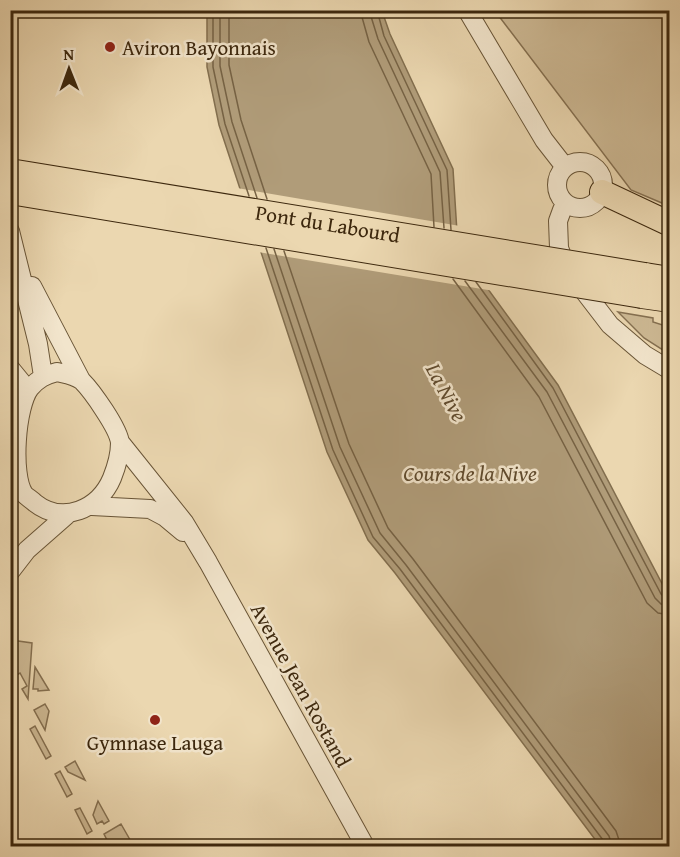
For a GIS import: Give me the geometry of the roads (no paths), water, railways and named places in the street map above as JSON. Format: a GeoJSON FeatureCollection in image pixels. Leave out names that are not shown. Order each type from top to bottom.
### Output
{"type":"FeatureCollection","features":[{"type":"Feature","properties":{"kind":"main road","name":"Pont du Labourd"},"geometry":{"type":"LineString","coordinates":[[10,171],[644,286]]}},
{"type":"Feature","properties":{"kind":"main road","name":"Pont du Labourd"},"geometry":{"type":"LineString","coordinates":[[10,192],[644,286]]}},
{"type":"Feature","properties":{"kind":"main road"},"geometry":{"type":"LineString","coordinates":[[602,192],[669,224]]}},
{"type":"Feature","properties":{"kind":"main road"},"geometry":{"type":"LineString","coordinates":[[644,286],[669,279]]}},
{"type":"Feature","properties":{"kind":"main road"},"geometry":{"type":"LineString","coordinates":[[644,286],[669,300]]}},
{"type":"Feature","properties":{"kind":"street"},"geometry":{"type":"LineString","coordinates":[[467,10],[544,140],[565,167]]}},
{"type":"Feature","properties":{"kind":"street"},"geometry":{"type":"LineString","coordinates":[[579,162],[593,166],[602,177],[602,192],[599,198],[588,206],[581,208],[567,204],[559,193],[558,179],[565,167],[579,162]]}},
{"type":"Feature","properties":{"kind":"street"},"geometry":{"type":"LineString","coordinates":[[567,204],[558,221],[559,248],[567,268],[610,325],[637,349],[669,370]]}},
{"type":"Feature","properties":{"kind":"street"},"geometry":{"type":"LineString","coordinates":[[10,231],[38,344],[43,376]]}},
{"type":"Feature","properties":{"kind":"street"},"geometry":{"type":"LineString","coordinates":[[10,572],[27,550],[68,514],[92,506],[112,479],[120,442],[114,425],[81,381],[18,258]]}},
{"type":"Feature","properties":{"kind":"street"},"geometry":{"type":"LineString","coordinates":[[10,368],[28,390]]}},
{"type":"Feature","properties":{"kind":"street"},"geometry":{"type":"LineString","coordinates":[[68,514],[50,512],[24,495],[15,486],[17,436],[28,390],[43,376],[57,372],[69,374],[81,381]]}},
{"type":"Feature","properties":{"kind":"street","name":"Avenue Jean Rostand"},"geometry":{"type":"LineString","coordinates":[[120,442],[184,522],[365,846]]}},
{"type":"Feature","properties":{"kind":"street","name":"Avenue Jean Rostand"},"geometry":{"type":"LineString","coordinates":[[92,506],[150,509],[165,517],[197,545]]}},
{"type":"Feature","properties":{"kind":"water","name":"Cours de la Nive"},"geometry":{"type":"Polygon","coordinates":[[[207,11],[382,11],[390,34],[453,169],[458,248],[558,385],[669,597],[669,846],[600,846],[368,540],[327,452],[219,125],[207,67],[207,11]]]}},
{"type":"Feature","properties":{"kind":"place","name":"Aviron Bayonnais"},"geometry":{"type":"Point","coordinates":[110,47]}},
{"type":"Feature","properties":{"kind":"place","name":"Gymnase Lauga"},"geometry":{"type":"Point","coordinates":[155,720]}},
{"type":"Feature","properties":{"kind":"water label","name":"La Nive"},"geometry":{"type":"Point","coordinates":[447,392]}}]}
